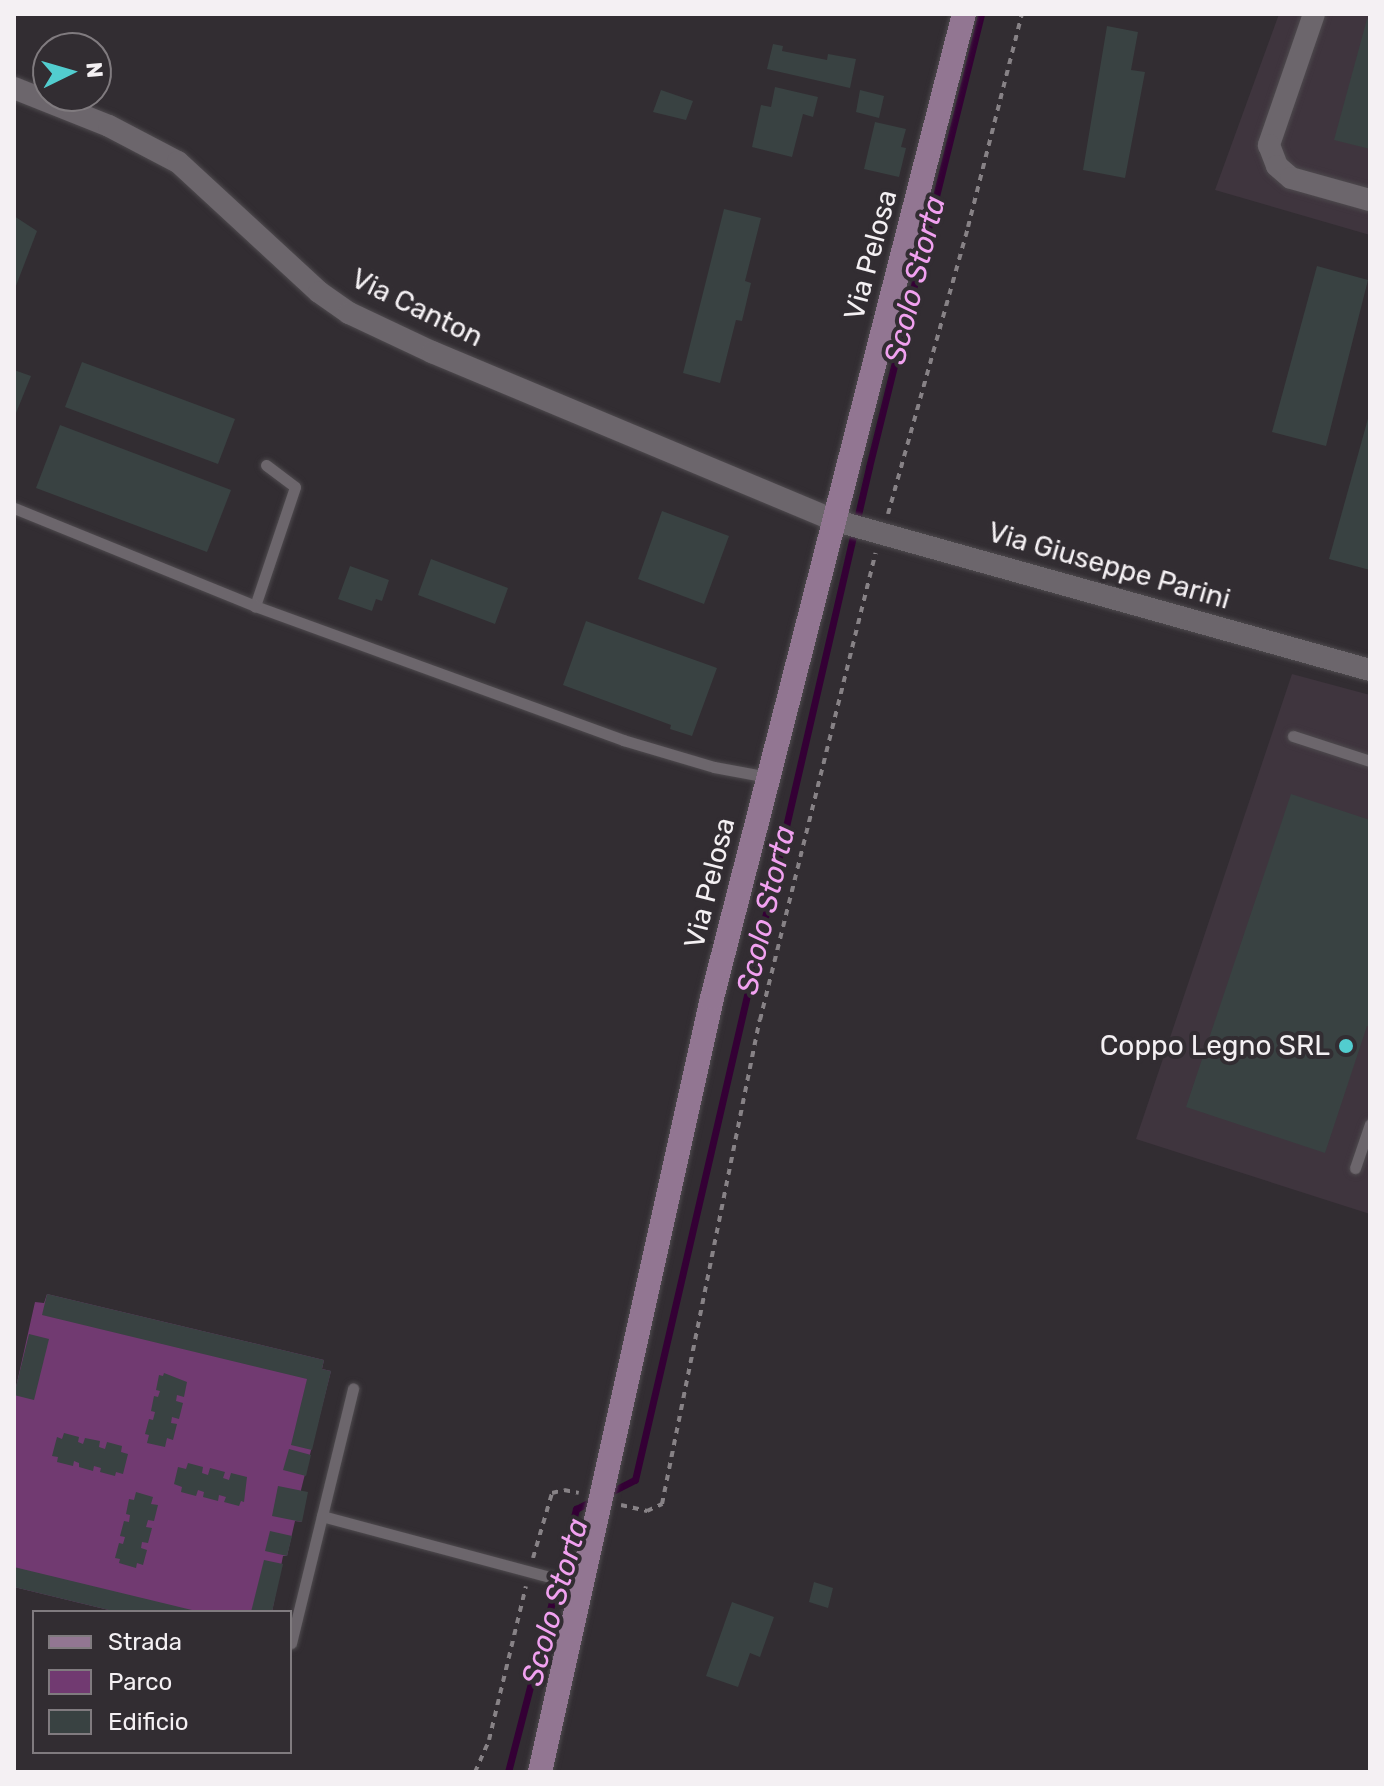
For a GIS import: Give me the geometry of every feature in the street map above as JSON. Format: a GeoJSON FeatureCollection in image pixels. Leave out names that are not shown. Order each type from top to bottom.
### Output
{"type":"FeatureCollection","features":[{"type":"Feature","properties":{"kind":"main road","name":"Via Pelosa"},"geometry":{"type":"LineString","coordinates":[[540,1772],[576,1584],[598,1526],[712,998],[838,521],[964,14]]}},
{"type":"Feature","properties":{"kind":"street"},"geometry":{"type":"LineString","coordinates":[[1314,14],[1269,145],[1277,166],[1291,178],[1370,200]]}},
{"type":"Feature","properties":{"kind":"street","name":"Via Canton"},"geometry":{"type":"LineString","coordinates":[[14,88],[109,126],[178,162],[222,199],[310,284],[349,313],[432,352],[838,521]]}},
{"type":"Feature","properties":{"kind":"street","name":"Via Giuseppe Parini"},"geometry":{"type":"LineString","coordinates":[[838,521],[1370,670]]}},
{"type":"Feature","properties":{"kind":"lane"},"geometry":{"type":"LineString","coordinates":[[255,606],[295,487],[266,465]]}},
{"type":"Feature","properties":{"kind":"lane"},"geometry":{"type":"LineString","coordinates":[[14,508],[255,606],[623,740],[714,767],[768,777]]}},
{"type":"Feature","properties":{"kind":"lane"},"geometry":{"type":"LineString","coordinates":[[1293,736],[1370,761]]}},
{"type":"Feature","properties":{"kind":"lane"},"geometry":{"type":"LineString","coordinates":[[1355,1168],[1370,1124]]}},
{"type":"Feature","properties":{"kind":"lane"},"geometry":{"type":"LineString","coordinates":[[292,1639],[353,1388]]}},
{"type":"Feature","properties":{"kind":"lane"},"geometry":{"type":"LineString","coordinates":[[322,1516],[576,1584]]}},
{"type":"Feature","properties":{"kind":"path"},"geometry":{"type":"LineString","coordinates":[[621,1505],[647,1511],[662,1504],[760,1020],[875,532],[912,434],[1022,14]]}},
{"type":"Feature","properties":{"kind":"path"},"geometry":{"type":"LineString","coordinates":[[475,1772],[489,1740],[552,1493],[564,1490],[593,1495]]}},
{"type":"Feature","properties":{"kind":"shaded area"},"geometry":{"type":"Polygon","coordinates":[[[1279,14],[1370,14],[1370,235],[1215,190],[1279,14]]]}},
{"type":"Feature","properties":{"kind":"shaded area"},"geometry":{"type":"Polygon","coordinates":[[[1292,674],[1370,695],[1370,1214],[1136,1139],[1292,674]]]}},
{"type":"Feature","properties":{"kind":"green space"},"geometry":{"type":"Polygon","coordinates":[[[47,1294],[324,1360],[322,1369],[331,1371],[301,1490],[302,1522],[295,1521],[287,1556],[283,1556],[272,1610],[109,1610],[14,1587],[14,1396],[35,1302],[44,1303],[47,1294]]]}},
{"type":"Feature","properties":{"kind":"building"},"geometry":{"type":"Polygon","coordinates":[[[1367,19],[1370,20],[1370,149],[1334,140],[1367,19]]]}},
{"type":"Feature","properties":{"kind":"building"},"geometry":{"type":"Polygon","coordinates":[[[1107,26],[1138,32],[1131,70],[1145,72],[1125,178],[1083,170],[1107,26]]]}},
{"type":"Feature","properties":{"kind":"building"},"geometry":{"type":"Polygon","coordinates":[[[773,44],[783,46],[782,51],[827,60],[828,54],[856,59],[850,88],[767,69],[773,44]]]}},
{"type":"Feature","properties":{"kind":"building"},"geometry":{"type":"Polygon","coordinates":[[[775,87],[818,97],[813,117],[803,114],[792,157],[752,147],[761,105],[771,107],[775,87]]]}},
{"type":"Feature","properties":{"kind":"building"},"geometry":{"type":"Polygon","coordinates":[[[661,90],[693,101],[686,120],[653,112],[661,90]]]}},
{"type":"Feature","properties":{"kind":"building"},"geometry":{"type":"Polygon","coordinates":[[[860,90],[884,96],[879,118],[856,112],[860,90]]]}},
{"type":"Feature","properties":{"kind":"building"},"geometry":{"type":"Polygon","coordinates":[[[875,122],[906,129],[901,147],[906,148],[899,177],[864,169],[875,122]]]}},
{"type":"Feature","properties":{"kind":"building"},"geometry":{"type":"Polygon","coordinates":[[[724,209],[761,218],[745,281],[751,283],[742,321],[736,320],[720,383],[683,373],[724,209]]]}},
{"type":"Feature","properties":{"kind":"building"},"geometry":{"type":"Polygon","coordinates":[[[14,216],[37,231],[14,291],[14,216]]]}},
{"type":"Feature","properties":{"kind":"building"},"geometry":{"type":"Polygon","coordinates":[[[1317,266],[1368,280],[1326,446],[1272,432],[1317,266]]]}},
{"type":"Feature","properties":{"kind":"building"},"geometry":{"type":"Polygon","coordinates":[[[82,362],[235,419],[218,464],[65,407],[82,362]]]}},
{"type":"Feature","properties":{"kind":"building"},"geometry":{"type":"Polygon","coordinates":[[[14,370],[31,376],[14,418],[14,370]]]}},
{"type":"Feature","properties":{"kind":"building"},"geometry":{"type":"Polygon","coordinates":[[[1370,415],[1370,570],[1329,559],[1370,415]]]}},
{"type":"Feature","properties":{"kind":"building"},"geometry":{"type":"Polygon","coordinates":[[[60,425],[231,490],[207,552],[36,488],[60,425]]]}},
{"type":"Feature","properties":{"kind":"building"},"geometry":{"type":"Polygon","coordinates":[[[662,511],[729,536],[704,604],[638,579],[662,511]]]}},
{"type":"Feature","properties":{"kind":"building"},"geometry":{"type":"Polygon","coordinates":[[[431,559],[508,588],[495,624],[418,595],[431,559]]]}},
{"type":"Feature","properties":{"kind":"building"},"geometry":{"type":"Polygon","coordinates":[[[350,566],[389,580],[382,601],[376,599],[372,611],[338,599],[350,566]]]}},
{"type":"Feature","properties":{"kind":"building"},"geometry":{"type":"Polygon","coordinates":[[[586,621],[717,668],[692,736],[670,729],[671,725],[563,685],[586,621]]]}},
{"type":"Feature","properties":{"kind":"building"},"geometry":{"type":"Polygon","coordinates":[[[1291,794],[1370,820],[1370,1027],[1367,1026],[1325,1153],[1186,1107],[1291,794]]]}},
{"type":"Feature","properties":{"kind":"building"},"geometry":{"type":"Polygon","coordinates":[[[47,1294],[324,1360],[322,1369],[331,1371],[312,1450],[291,1445],[307,1379],[42,1315],[47,1294]]]}},
{"type":"Feature","properties":{"kind":"building"},"geometry":{"type":"Polygon","coordinates":[[[29,1334],[49,1339],[34,1400],[14,1395],[29,1334]]]}},
{"type":"Feature","properties":{"kind":"building"},"geometry":{"type":"Polygon","coordinates":[[[164,1373],[187,1382],[184,1397],[177,1395],[176,1401],[183,1403],[179,1419],[172,1417],[171,1423],[177,1424],[173,1440],[167,1438],[165,1447],[147,1443],[149,1435],[145,1434],[149,1419],[153,1420],[155,1412],[151,1411],[154,1396],[158,1397],[160,1391],[156,1390],[159,1375],[163,1376],[164,1373]]]}},
{"type":"Feature","properties":{"kind":"building"},"geometry":{"type":"Polygon","coordinates":[[[64,1433],[79,1437],[78,1442],[83,1444],[85,1438],[100,1441],[99,1447],[105,1449],[107,1442],[122,1446],[121,1452],[128,1454],[123,1474],[116,1472],[115,1476],[100,1472],[101,1468],[94,1466],[93,1471],[79,1467],[79,1463],[74,1461],[73,1466],[57,1462],[58,1457],[52,1456],[57,1437],[62,1439],[64,1433]]]}},
{"type":"Feature","properties":{"kind":"building"},"geometry":{"type":"Polygon","coordinates":[[[289,1449],[311,1455],[306,1476],[283,1470],[289,1449]]]}},
{"type":"Feature","properties":{"kind":"building"},"geometry":{"type":"Polygon","coordinates":[[[188,1463],[203,1467],[202,1473],[208,1475],[210,1468],[225,1472],[223,1478],[229,1480],[231,1473],[247,1477],[244,1502],[241,1501],[239,1506],[224,1502],[226,1497],[219,1495],[218,1501],[203,1497],[204,1492],[198,1490],[196,1496],[181,1492],[182,1487],[174,1484],[178,1467],[186,1469],[188,1463]]]}},
{"type":"Feature","properties":{"kind":"building"},"geometry":{"type":"Polygon","coordinates":[[[278,1486],[308,1492],[302,1522],[272,1516],[278,1486]]]}},
{"type":"Feature","properties":{"kind":"building"},"geometry":{"type":"Polygon","coordinates":[[[136,1492],[153,1497],[151,1504],[158,1505],[154,1521],[148,1520],[146,1527],[152,1528],[148,1543],[142,1542],[141,1548],[147,1550],[143,1565],[137,1563],[136,1568],[119,1563],[120,1559],[115,1558],[119,1543],[123,1544],[125,1537],[120,1536],[124,1521],[129,1522],[130,1515],[126,1514],[129,1499],[134,1500],[136,1492]]]}},
{"type":"Feature","properties":{"kind":"building"},"geometry":{"type":"Polygon","coordinates":[[[270,1531],[292,1536],[287,1556],[265,1551],[270,1531]]]}},
{"type":"Feature","properties":{"kind":"building"},"geometry":{"type":"Polygon","coordinates":[[[264,1560],[283,1564],[272,1610],[252,1610],[264,1560]]]}},
{"type":"Feature","properties":{"kind":"building"},"geometry":{"type":"Polygon","coordinates":[[[14,1567],[192,1610],[109,1610],[14,1587],[14,1567]]]}},
{"type":"Feature","properties":{"kind":"building"},"geometry":{"type":"Polygon","coordinates":[[[814,1582],[833,1588],[828,1608],[809,1602],[814,1582]]]}},
{"type":"Feature","properties":{"kind":"building"},"geometry":{"type":"Polygon","coordinates":[[[732,1602],[774,1617],[760,1657],[750,1653],[738,1687],[706,1676],[732,1602]]]}},
{"type":"Feature","properties":{"kind":"waterway","name":"Scolo Storta"},"geometry":{"type":"LineString","coordinates":[[607,1494],[635,1480],[869,467],[981,14]]}},
{"type":"Feature","properties":{"kind":"waterway","name":"Scolo Storta"},"geometry":{"type":"LineString","coordinates":[[508,1772],[576,1509],[596,1499]]}},
{"type":"Feature","properties":{"kind":"place","name":"Coppo Legno SRL"},"geometry":{"type":"Point","coordinates":[1346,1046]}}]}
